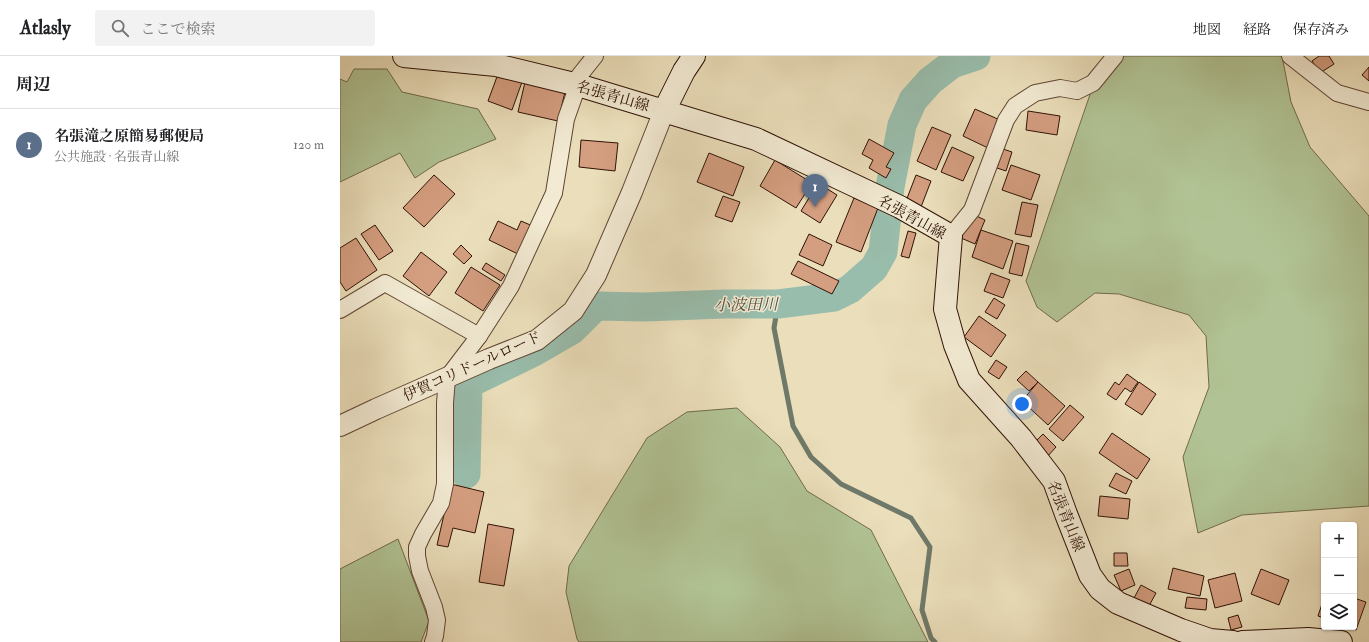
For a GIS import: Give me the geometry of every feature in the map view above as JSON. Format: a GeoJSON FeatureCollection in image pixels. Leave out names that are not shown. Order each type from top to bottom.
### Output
{"type":"FeatureCollection","features":[{"type":"Feature","properties":{"kind":"main road","name":"名張青山線"},"geometry":{"type":"LineString","coordinates":[[404,56],[496,65],[578,85],[756,139],[900,208],[951,236],[945,309],[955,345],[969,380],[1021,438],[1054,481],[1090,575],[1100,589],[1118,603],[1181,630],[1210,640],[1233,642]]}},
{"type":"Feature","properties":{"kind":"main road"},"geometry":{"type":"LineString","coordinates":[[664,111],[684,71],[694,56]]}},
{"type":"Feature","properties":{"kind":"main road"},"geometry":{"type":"LineString","coordinates":[[1243,642],[1308,639],[1341,642]]}},
{"type":"Feature","properties":{"kind":"street"},"geometry":{"type":"LineString","coordinates":[[433,642],[437,620],[434,607],[420,572],[417,547],[441,503],[445,484],[445,403],[447,378],[479,336],[511,286],[554,193],[566,120],[578,85],[578,76],[595,56]]}},
{"type":"Feature","properties":{"kind":"street"},"geometry":{"type":"LineString","coordinates":[[951,236],[972,210],[1006,120],[1015,106],[1035,93],[1060,88],[1077,91],[1093,83],[1116,56]]}},
{"type":"Feature","properties":{"kind":"street"},"geometry":{"type":"LineString","coordinates":[[1290,56],[1337,93],[1369,102]]}},
{"type":"Feature","properties":{"kind":"street","name":"伊賀コリドールロード"},"geometry":{"type":"LineString","coordinates":[[340,426],[537,340],[572,311],[596,275],[632,192],[664,111]]}},
{"type":"Feature","properties":{"kind":"street"},"geometry":{"type":"LineString","coordinates":[[340,310],[386,283],[479,336]]}},
{"type":"Feature","properties":{"kind":"green space"},"geometry":{"type":"Polygon","coordinates":[[[1122,56],[1282,56],[1291,102],[1310,147],[1369,216],[1369,506],[1242,515],[1198,533],[1183,457],[1209,387],[1206,336],[1189,315],[1119,294],[1095,293],[1057,322],[1037,307],[1026,281],[1096,77],[1122,56]]]}},
{"type":"Feature","properties":{"kind":"green space"},"geometry":{"type":"Polygon","coordinates":[[[354,69],[387,69],[402,92],[478,109],[496,139],[439,162],[415,178],[400,153],[340,182],[340,79],[347,82],[354,69]]]}},
{"type":"Feature","properties":{"kind":"green space"},"geometry":{"type":"Polygon","coordinates":[[[737,408],[780,447],[807,491],[871,530],[928,642],[579,642],[566,592],[569,566],[647,438],[687,412],[737,408]]]}},
{"type":"Feature","properties":{"kind":"green space"},"geometry":{"type":"Polygon","coordinates":[[[398,539],[429,621],[421,642],[340,642],[340,569],[398,539]]]}},
{"type":"Feature","properties":{"kind":"building"},"geometry":{"type":"Polygon","coordinates":[[[1319,56],[1329,56],[1334,64],[1320,73],[1312,61],[1319,56]]]}},
{"type":"Feature","properties":{"kind":"building"},"geometry":{"type":"Polygon","coordinates":[[[1369,67],[1369,81],[1362,75],[1369,67]]]}},
{"type":"Feature","properties":{"kind":"building"},"geometry":{"type":"Polygon","coordinates":[[[498,74],[522,82],[512,110],[488,101],[498,74]]]}},
{"type":"Feature","properties":{"kind":"building"},"geometry":{"type":"Polygon","coordinates":[[[525,82],[565,92],[558,121],[518,112],[525,82]]]}},
{"type":"Feature","properties":{"kind":"building"},"geometry":{"type":"Polygon","coordinates":[[[975,109],[1000,120],[988,148],[963,136],[975,109]]]}},
{"type":"Feature","properties":{"kind":"building"},"geometry":{"type":"Polygon","coordinates":[[[1028,111],[1060,116],[1057,135],[1026,130],[1028,111]]]}},
{"type":"Feature","properties":{"kind":"building"},"geometry":{"type":"Polygon","coordinates":[[[932,127],[951,135],[936,170],[917,161],[932,127]]]}},
{"type":"Feature","properties":{"kind":"building"},"geometry":{"type":"Polygon","coordinates":[[[869,139],[894,153],[886,167],[891,169],[886,178],[869,168],[873,160],[862,154],[869,139]]]}},
{"type":"Feature","properties":{"kind":"building"},"geometry":{"type":"Polygon","coordinates":[[[581,140],[618,143],[615,171],[579,167],[581,140]]]}},
{"type":"Feature","properties":{"kind":"building"},"geometry":{"type":"Polygon","coordinates":[[[952,147],[974,157],[963,181],[941,172],[952,147]]]}},
{"type":"Feature","properties":{"kind":"building"},"geometry":{"type":"Polygon","coordinates":[[[1003,149],[1012,152],[1006,171],[997,168],[1003,149]]]}},
{"type":"Feature","properties":{"kind":"building"},"geometry":{"type":"Polygon","coordinates":[[[709,153],[744,167],[733,196],[697,182],[709,153]]]}},
{"type":"Feature","properties":{"kind":"building"},"geometry":{"type":"Polygon","coordinates":[[[775,160],[812,183],[796,208],[760,186],[775,160]]]}},
{"type":"Feature","properties":{"kind":"building"},"geometry":{"type":"Polygon","coordinates":[[[1011,165],[1040,175],[1031,200],[1002,190],[1011,165]]]}},
{"type":"Feature","properties":{"kind":"building"},"geometry":{"type":"Polygon","coordinates":[[[434,175],[455,194],[424,227],[403,208],[434,175]]]}},
{"type":"Feature","properties":{"kind":"building"},"geometry":{"type":"Polygon","coordinates":[[[916,175],[931,181],[921,207],[906,201],[916,175]]]}},
{"type":"Feature","properties":{"kind":"building"},"geometry":{"type":"Polygon","coordinates":[[[818,183],[837,195],[820,223],[801,211],[818,183]]]}},
{"type":"Feature","properties":{"kind":"building"},"geometry":{"type":"Polygon","coordinates":[[[723,196],[740,202],[732,222],[715,216],[723,196]]]}},
{"type":"Feature","properties":{"kind":"building"},"geometry":{"type":"Polygon","coordinates":[[[854,198],[878,208],[861,252],[836,242],[854,198]]]}},
{"type":"Feature","properties":{"kind":"building"},"geometry":{"type":"Polygon","coordinates":[[[1022,202],[1038,205],[1031,237],[1015,234],[1022,202]]]}},
{"type":"Feature","properties":{"kind":"building"},"geometry":{"type":"Polygon","coordinates":[[[972,214],[985,220],[975,244],[961,238],[972,214]]]}},
{"type":"Feature","properties":{"kind":"building"},"geometry":{"type":"Polygon","coordinates":[[[498,221],[517,230],[521,221],[535,227],[522,256],[489,240],[498,221]]]}},
{"type":"Feature","properties":{"kind":"building"},"geometry":{"type":"Polygon","coordinates":[[[375,225],[393,251],[379,260],[361,234],[375,225]]]}},
{"type":"Feature","properties":{"kind":"building"},"geometry":{"type":"Polygon","coordinates":[[[981,230],[1013,241],[1003,269],[972,257],[981,230]]]}},
{"type":"Feature","properties":{"kind":"building"},"geometry":{"type":"Polygon","coordinates":[[[908,231],[916,233],[909,258],[901,256],[908,231]]]}},
{"type":"Feature","properties":{"kind":"building"},"geometry":{"type":"Polygon","coordinates":[[[809,234],[832,245],[823,266],[799,255],[809,234]]]}},
{"type":"Feature","properties":{"kind":"building"},"geometry":{"type":"Polygon","coordinates":[[[356,238],[377,270],[346,291],[340,282],[340,248],[356,238]]]}},
{"type":"Feature","properties":{"kind":"building"},"geometry":{"type":"Polygon","coordinates":[[[1016,243],[1029,246],[1022,276],[1009,273],[1016,243]]]}},
{"type":"Feature","properties":{"kind":"building"},"geometry":{"type":"Polygon","coordinates":[[[461,245],[472,256],[464,264],[453,254],[461,245]]]}},
{"type":"Feature","properties":{"kind":"building"},"geometry":{"type":"Polygon","coordinates":[[[421,252],[447,272],[429,296],[403,276],[421,252]]]}},
{"type":"Feature","properties":{"kind":"building"},"geometry":{"type":"Polygon","coordinates":[[[798,261],[839,281],[832,294],[791,274],[798,261]]]}},
{"type":"Feature","properties":{"kind":"building"},"geometry":{"type":"Polygon","coordinates":[[[486,263],[505,275],[501,281],[482,269],[486,263]]]}},
{"type":"Feature","properties":{"kind":"building"},"geometry":{"type":"Polygon","coordinates":[[[471,267],[500,285],[483,311],[455,293],[471,267]]]}},
{"type":"Feature","properties":{"kind":"building"},"geometry":{"type":"Polygon","coordinates":[[[991,273],[1010,280],[1003,298],[984,291],[991,273]]]}},
{"type":"Feature","properties":{"kind":"building"},"geometry":{"type":"Polygon","coordinates":[[[994,298],[1005,305],[997,319],[985,312],[994,298]]]}},
{"type":"Feature","properties":{"kind":"building"},"geometry":{"type":"Polygon","coordinates":[[[979,316],[1006,335],[991,357],[964,337],[979,316]]]}},
{"type":"Feature","properties":{"kind":"building"},"geometry":{"type":"Polygon","coordinates":[[[996,360],[1007,367],[999,379],[988,372],[996,360]]]}},
{"type":"Feature","properties":{"kind":"building"},"geometry":{"type":"Polygon","coordinates":[[[1026,371],[1038,382],[1029,391],[1017,380],[1026,371]]]}},
{"type":"Feature","properties":{"kind":"building"},"geometry":{"type":"Polygon","coordinates":[[[1127,374],[1138,382],[1131,392],[1125,388],[1116,400],[1107,394],[1115,382],[1119,385],[1127,374]]]}},
{"type":"Feature","properties":{"kind":"building"},"geometry":{"type":"Polygon","coordinates":[[[1038,382],[1065,406],[1048,425],[1022,401],[1038,382]]]}},
{"type":"Feature","properties":{"kind":"building"},"geometry":{"type":"Polygon","coordinates":[[[1139,382],[1156,394],[1142,415],[1125,404],[1139,382]]]}},
{"type":"Feature","properties":{"kind":"building"},"geometry":{"type":"Polygon","coordinates":[[[1070,405],[1084,417],[1063,441],[1049,429],[1070,405]]]}},
{"type":"Feature","properties":{"kind":"building"},"geometry":{"type":"Polygon","coordinates":[[[1112,433],[1150,459],[1137,479],[1099,453],[1112,433]]]}},
{"type":"Feature","properties":{"kind":"building"},"geometry":{"type":"Polygon","coordinates":[[[1043,434],[1056,447],[1048,456],[1034,443],[1043,434]]]}},
{"type":"Feature","properties":{"kind":"building"},"geometry":{"type":"Polygon","coordinates":[[[1116,473],[1132,481],[1126,494],[1109,486],[1116,473]]]}},
{"type":"Feature","properties":{"kind":"building"},"geometry":{"type":"Polygon","coordinates":[[[451,484],[484,492],[475,533],[453,528],[448,547],[437,545],[451,484]]]}},
{"type":"Feature","properties":{"kind":"building"},"geometry":{"type":"Polygon","coordinates":[[[1100,496],[1130,499],[1128,519],[1098,516],[1100,496]]]}},
{"type":"Feature","properties":{"kind":"building"},"geometry":{"type":"Polygon","coordinates":[[[488,524],[514,529],[504,586],[479,582],[488,524]]]}},
{"type":"Feature","properties":{"kind":"building"},"geometry":{"type":"Polygon","coordinates":[[[1114,553],[1127,553],[1128,566],[1114,566],[1114,553]]]}},
{"type":"Feature","properties":{"kind":"building"},"geometry":{"type":"Polygon","coordinates":[[[1173,568],[1204,576],[1200,596],[1168,589],[1173,568]]]}},
{"type":"Feature","properties":{"kind":"building"},"geometry":{"type":"Polygon","coordinates":[[[1129,569],[1135,585],[1121,591],[1114,575],[1129,569]]]}},
{"type":"Feature","properties":{"kind":"building"},"geometry":{"type":"Polygon","coordinates":[[[1261,569],[1289,580],[1279,605],[1251,594],[1261,569]]]}},
{"type":"Feature","properties":{"kind":"building"},"geometry":{"type":"Polygon","coordinates":[[[1235,573],[1242,601],[1215,608],[1208,580],[1235,573]]]}},
{"type":"Feature","properties":{"kind":"building"},"geometry":{"type":"Polygon","coordinates":[[[1141,585],[1156,593],[1149,606],[1134,598],[1141,585]]]}},
{"type":"Feature","properties":{"kind":"building"},"geometry":{"type":"Polygon","coordinates":[[[1187,597],[1207,599],[1206,610],[1185,608],[1187,597]]]}},
{"type":"Feature","properties":{"kind":"building"},"geometry":{"type":"Polygon","coordinates":[[[1357,599],[1366,602],[1357,627],[1357,599]]]}},
{"type":"Feature","properties":{"kind":"building"},"geometry":{"type":"Polygon","coordinates":[[[1321,607],[1321,617],[1318,616],[1321,607]]]}},
{"type":"Feature","properties":{"kind":"building"},"geometry":{"type":"Polygon","coordinates":[[[1238,615],[1242,627],[1231,630],[1228,618],[1238,615]]]}},
{"type":"Feature","properties":{"kind":"waterway","name":"小波田川"},"geometry":{"type":"LineString","coordinates":[[466,474],[468,384],[534,352],[572,330],[596,306],[644,307],[778,304],[834,297],[850,289],[874,268],[883,252],[890,187],[902,125],[913,100],[930,81],[952,64],[976,56]]}},
{"type":"Feature","properties":{"kind":"waterway"},"geometry":{"type":"LineString","coordinates":[[778,304],[774,328],[793,426],[811,457],[841,484],[911,518],[930,547],[922,610],[931,638],[935,642]]}},
{"type":"Feature","properties":{"kind":"place","name":"名張滝之原簡易郵便局"},"geometry":{"type":"Point","coordinates":[815,207]}}]}
